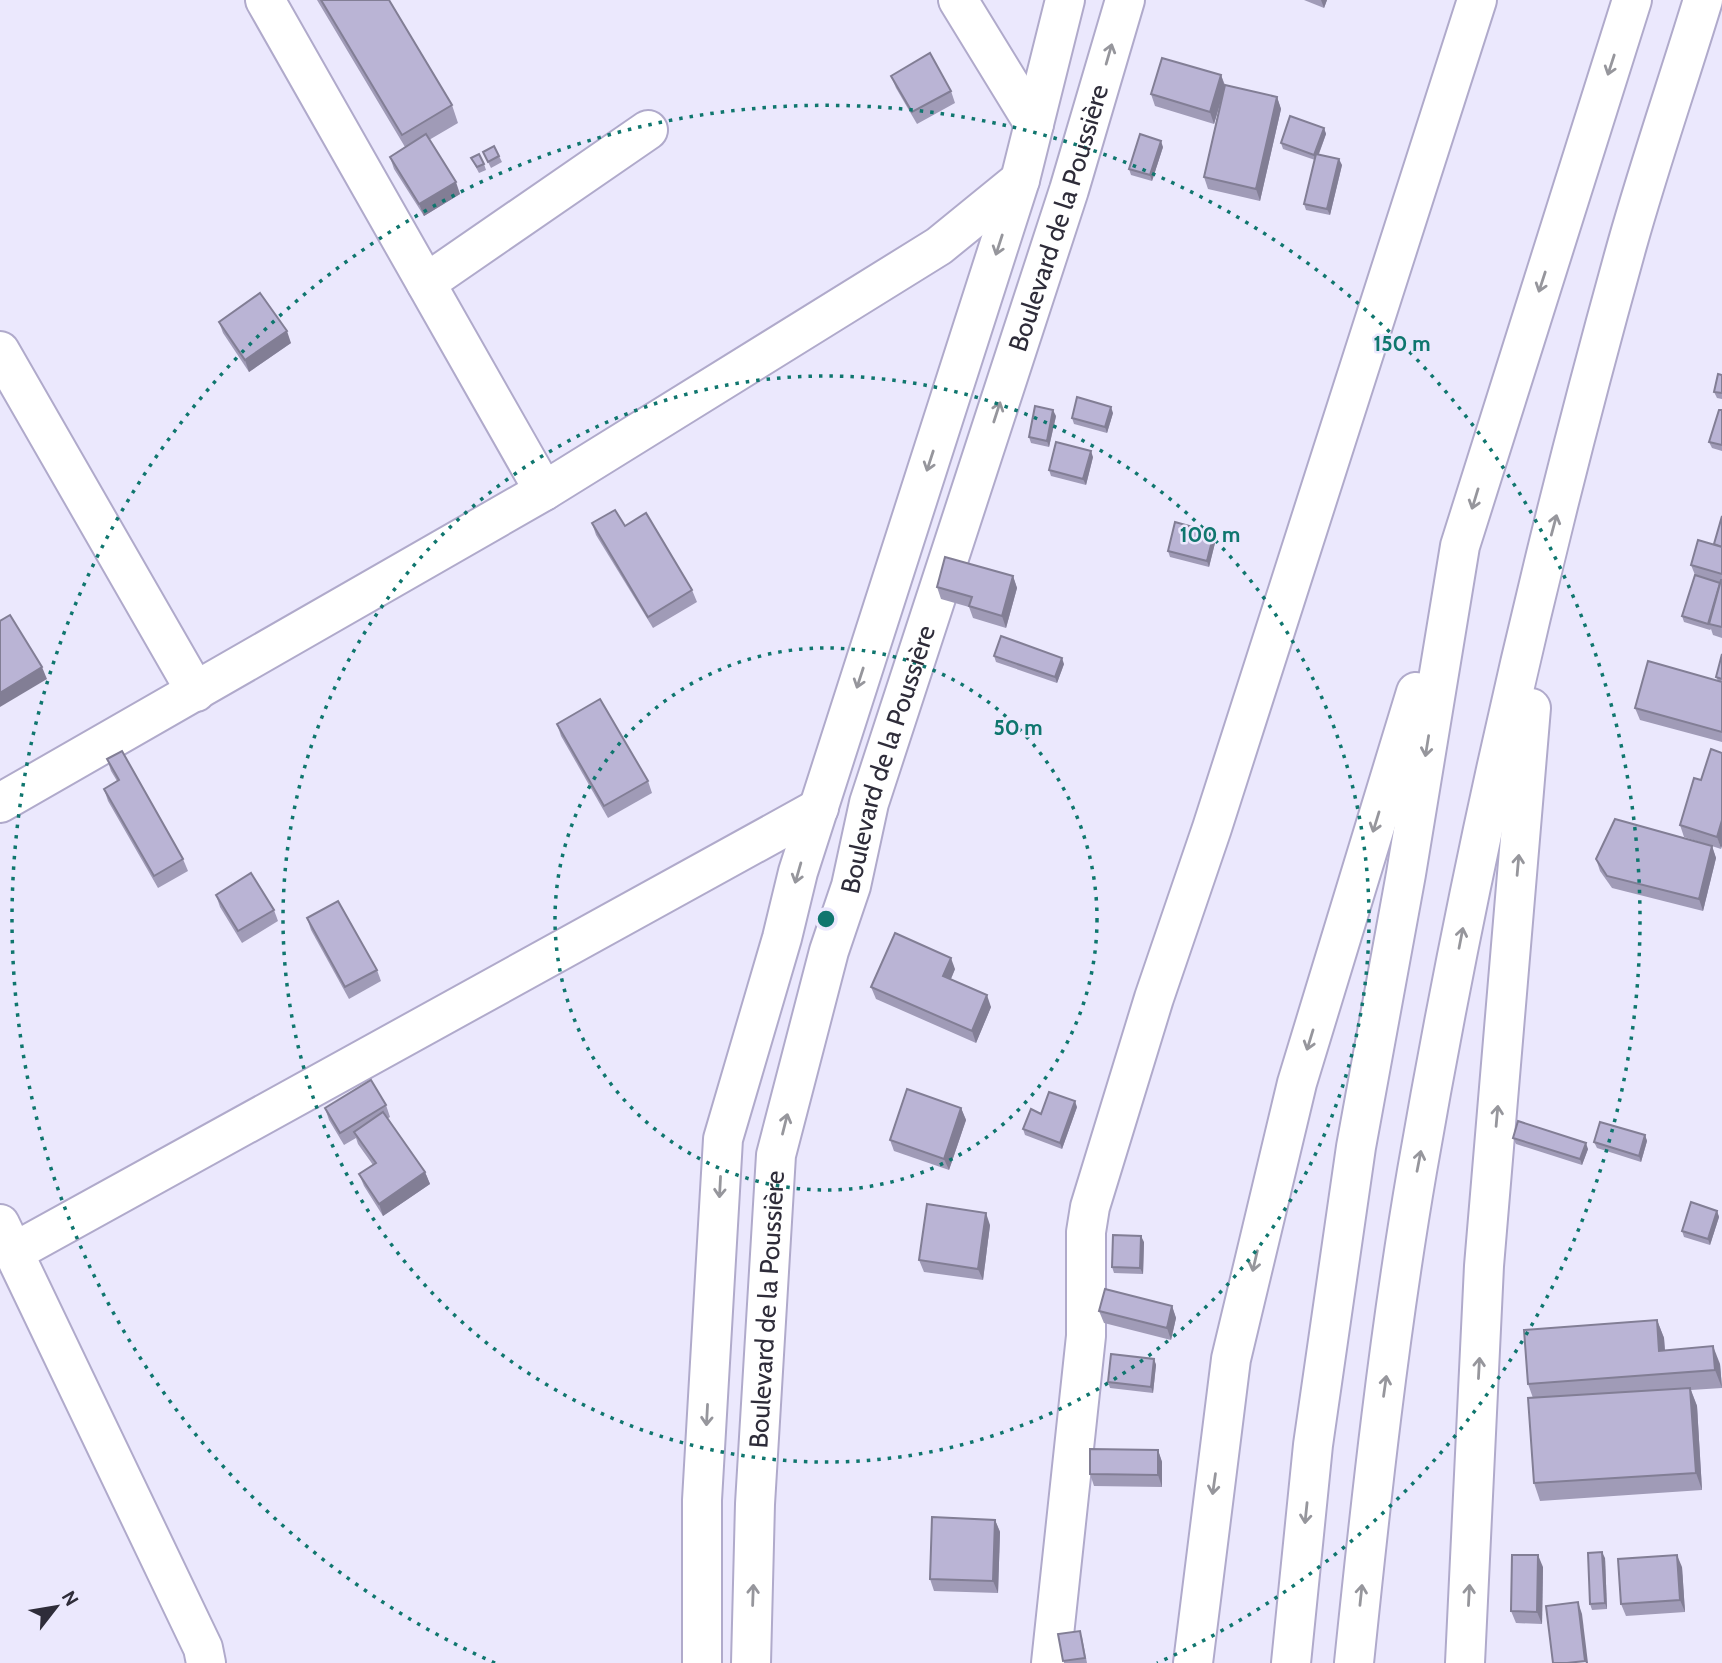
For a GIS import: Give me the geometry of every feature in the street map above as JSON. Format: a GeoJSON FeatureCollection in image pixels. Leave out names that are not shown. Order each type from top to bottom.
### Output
{"type":"FeatureCollection","features":[{"type":"Feature","properties":{"kind":"street"},"geometry":{"type":"LineString","coordinates":[[265,0],[544,491]]}},
{"type":"Feature","properties":{"kind":"street"},"geometry":{"type":"LineString","coordinates":[[958,0],[1034,124]]}},
{"type":"Feature","properties":{"kind":"street","name":"Boulevard de la Poussière"},"geometry":{"type":"LineString","coordinates":[[702,1663],[702,1500],[723,1139],[819,807],[1020,180],[1065,0]]}},
{"type":"Feature","properties":{"kind":"street","name":"Boulevard de la Poussière"},"geometry":{"type":"LineString","coordinates":[[751,1663],[755,1504],[776,1156],[829,951],[851,886],[869,803],[1069,190],[1125,0]]}},
{"type":"Feature","properties":{"kind":"street"},"geometry":{"type":"LineString","coordinates":[[1051,1663],[1086,1336],[1086,1232],[1090,1207],[1154,998],[1212,828],[1477,0]]}},
{"type":"Feature","properties":{"kind":"street"},"geometry":{"type":"LineString","coordinates":[[1193,1663],[1231,1359],[1293,1096],[1460,546],[1632,0]]}},
{"type":"Feature","properties":{"kind":"street"},"geometry":{"type":"LineString","coordinates":[[1354,1663],[1375,1454],[1417,1173],[1467,902],[1542,571],[1628,243],[1703,0]]}},
{"type":"Feature","properties":{"kind":"street"},"geometry":{"type":"LineString","coordinates":[[426,282],[648,130]]}},
{"type":"Feature","properties":{"kind":"street"},"geometry":{"type":"LineString","coordinates":[[0,803],[544,491],[939,246],[1020,180],[1069,190]]}},
{"type":"Feature","properties":{"kind":"street"},"geometry":{"type":"LineString","coordinates":[[0,351],[196,692]]}},
{"type":"Feature","properties":{"kind":"street"},"geometry":{"type":"LineString","coordinates":[[1291,1663],[1313,1445],[1356,1146],[1406,874],[1460,546]]}},
{"type":"Feature","properties":{"kind":"street"},"geometry":{"type":"LineString","coordinates":[[1465,1663],[1484,1266],[1542,571]]}},
{"type":"Feature","properties":{"kind":"street"},"geometry":{"type":"LineString","coordinates":[[206,1663],[203,1648],[8,1237],[819,807]]}},
{"type":"Feature","properties":{"kind":"building"},"geometry":{"type":"Polygon","coordinates":[[[321,0],[389,0],[452,105],[402,135],[321,0]]]}},
{"type":"Feature","properties":{"kind":"building"},"geometry":{"type":"Polygon","coordinates":[[[930,53],[951,91],[912,112],[891,76],[930,53]]]}},
{"type":"Feature","properties":{"kind":"building"},"geometry":{"type":"Polygon","coordinates":[[[1162,58],[1221,75],[1210,112],[1151,94],[1162,58]]]}},
{"type":"Feature","properties":{"kind":"building"},"geometry":{"type":"Polygon","coordinates":[[[1225,85],[1277,97],[1256,189],[1204,177],[1225,85]]]}},
{"type":"Feature","properties":{"kind":"building"},"geometry":{"type":"Polygon","coordinates":[[[1290,116],[1324,128],[1314,155],[1281,143],[1290,116]]]}},
{"type":"Feature","properties":{"kind":"building"},"geometry":{"type":"Polygon","coordinates":[[[426,134],[456,182],[419,204],[390,157],[426,134]]]}},
{"type":"Feature","properties":{"kind":"building"},"geometry":{"type":"Polygon","coordinates":[[[1140,134],[1161,141],[1150,175],[1129,169],[1140,134]]]}},
{"type":"Feature","properties":{"kind":"building"},"geometry":{"type":"Polygon","coordinates":[[[494,146],[499,156],[488,162],[483,152],[494,146]]]}},
{"type":"Feature","properties":{"kind":"building"},"geometry":{"type":"Polygon","coordinates":[[[479,154],[484,164],[477,167],[471,158],[479,154]]]}},
{"type":"Feature","properties":{"kind":"building"},"geometry":{"type":"Polygon","coordinates":[[[1316,154],[1339,159],[1327,209],[1304,204],[1316,154]]]}},
{"type":"Feature","properties":{"kind":"building"},"geometry":{"type":"Polygon","coordinates":[[[260,293],[287,331],[245,360],[219,322],[260,293]]]}},
{"type":"Feature","properties":{"kind":"building"},"geometry":{"type":"Polygon","coordinates":[[[1718,374],[1722,375],[1722,393],[1714,392],[1718,374]]]}},
{"type":"Feature","properties":{"kind":"building"},"geometry":{"type":"Polygon","coordinates":[[[1077,397],[1111,407],[1105,427],[1072,418],[1077,397]]]}},
{"type":"Feature","properties":{"kind":"building"},"geometry":{"type":"Polygon","coordinates":[[[1035,406],[1053,410],[1047,441],[1029,437],[1035,406]]]}},
{"type":"Feature","properties":{"kind":"building"},"geometry":{"type":"Polygon","coordinates":[[[1719,410],[1722,410],[1722,445],[1709,442],[1719,410]]]}},
{"type":"Feature","properties":{"kind":"building"},"geometry":{"type":"Polygon","coordinates":[[[1056,442],[1091,451],[1083,479],[1049,470],[1056,442]]]}},
{"type":"Feature","properties":{"kind":"building"},"geometry":{"type":"Polygon","coordinates":[[[615,510],[625,526],[646,513],[692,590],[648,617],[592,523],[615,510]]]}},
{"type":"Feature","properties":{"kind":"building"},"geometry":{"type":"Polygon","coordinates":[[[1722,516],[1722,547],[1714,544],[1722,516]]]}},
{"type":"Feature","properties":{"kind":"building"},"geometry":{"type":"Polygon","coordinates":[[[1175,522],[1214,533],[1207,561],[1168,551],[1175,522]]]}},
{"type":"Feature","properties":{"kind":"building"},"geometry":{"type":"Polygon","coordinates":[[[1698,540],[1722,547],[1722,574],[1691,565],[1698,540]]]}},
{"type":"Feature","properties":{"kind":"building"},"geometry":{"type":"Polygon","coordinates":[[[945,557],[1013,576],[1002,616],[969,606],[972,597],[937,587],[945,557]]]}},
{"type":"Feature","properties":{"kind":"building"},"geometry":{"type":"Polygon","coordinates":[[[1695,575],[1720,583],[1708,624],[1682,616],[1695,575]]]}},
{"type":"Feature","properties":{"kind":"building"},"geometry":{"type":"Polygon","coordinates":[[[1722,580],[1722,627],[1709,624],[1722,580]]]}},
{"type":"Feature","properties":{"kind":"building"},"geometry":{"type":"Polygon","coordinates":[[[10,615],[42,667],[0,693],[0,621],[10,615]]]}},
{"type":"Feature","properties":{"kind":"building"},"geometry":{"type":"Polygon","coordinates":[[[1001,636],[1062,658],[1055,677],[994,656],[1001,636]]]}},
{"type":"Feature","properties":{"kind":"building"},"geometry":{"type":"Polygon","coordinates":[[[1722,654],[1722,679],[1716,677],[1722,654]]]}},
{"type":"Feature","properties":{"kind":"building"},"geometry":{"type":"Polygon","coordinates":[[[1648,661],[1722,682],[1722,732],[1635,708],[1648,661]]]}},
{"type":"Feature","properties":{"kind":"building"},"geometry":{"type":"Polygon","coordinates":[[[600,699],[648,781],[604,806],[557,724],[600,699]]]}},
{"type":"Feature","properties":{"kind":"building"},"geometry":{"type":"Polygon","coordinates":[[[1711,749],[1722,753],[1722,820],[1717,837],[1680,825],[1694,778],[1701,780],[1711,749]]]}},
{"type":"Feature","properties":{"kind":"building"},"geometry":{"type":"Polygon","coordinates":[[[122,751],[183,859],[154,876],[104,789],[119,780],[107,759],[122,751]]]}},
{"type":"Feature","properties":{"kind":"building"},"geometry":{"type":"Polygon","coordinates":[[[1615,819],[1712,846],[1699,899],[1607,876],[1596,859],[1615,819]]]}},
{"type":"Feature","properties":{"kind":"building"},"geometry":{"type":"Polygon","coordinates":[[[251,873],[274,910],[238,931],[216,895],[251,873]]]}},
{"type":"Feature","properties":{"kind":"building"},"geometry":{"type":"Polygon","coordinates":[[[338,901],[377,970],[345,987],[307,918],[338,901]]]}},
{"type":"Feature","properties":{"kind":"building"},"geometry":{"type":"Polygon","coordinates":[[[895,933],[951,958],[943,976],[987,995],[972,1031],[871,987],[895,933]]]}},
{"type":"Feature","properties":{"kind":"building"},"geometry":{"type":"Polygon","coordinates":[[[371,1080],[386,1105],[340,1133],[325,1108],[371,1080]]]}},
{"type":"Feature","properties":{"kind":"building"},"geometry":{"type":"Polygon","coordinates":[[[907,1089],[961,1108],[944,1159],[890,1140],[907,1089]]]}},
{"type":"Feature","properties":{"kind":"building"},"geometry":{"type":"Polygon","coordinates":[[[1049,1092],[1075,1101],[1060,1143],[1023,1129],[1031,1109],[1041,1114],[1049,1092]]]}},
{"type":"Feature","properties":{"kind":"building"},"geometry":{"type":"Polygon","coordinates":[[[383,1112],[425,1172],[379,1204],[359,1174],[376,1163],[354,1132],[383,1112]]]}},
{"type":"Feature","properties":{"kind":"building"},"geometry":{"type":"Polygon","coordinates":[[[1518,1121],[1586,1143],[1580,1159],[1513,1138],[1518,1121]]]}},
{"type":"Feature","properties":{"kind":"building"},"geometry":{"type":"Polygon","coordinates":[[[1600,1122],[1645,1135],[1639,1156],[1594,1142],[1600,1122]]]}},
{"type":"Feature","properties":{"kind":"building"},"geometry":{"type":"Polygon","coordinates":[[[1691,1202],[1717,1211],[1708,1239],[1682,1231],[1691,1202]]]}},
{"type":"Feature","properties":{"kind":"building"},"geometry":{"type":"Polygon","coordinates":[[[927,1204],[986,1213],[978,1269],[919,1260],[927,1204]]]}},
{"type":"Feature","properties":{"kind":"building"},"geometry":{"type":"Polygon","coordinates":[[[1113,1235],[1141,1236],[1140,1268],[1112,1267],[1113,1235]]]}},
{"type":"Feature","properties":{"kind":"building"},"geometry":{"type":"Polygon","coordinates":[[[1105,1289],[1172,1306],[1167,1328],[1099,1311],[1105,1289]]]}},
{"type":"Feature","properties":{"kind":"building"},"geometry":{"type":"Polygon","coordinates":[[[1657,1320],[1659,1351],[1713,1346],[1715,1370],[1528,1384],[1524,1330],[1657,1320]]]}},
{"type":"Feature","properties":{"kind":"building"},"geometry":{"type":"Polygon","coordinates":[[[1111,1354],[1154,1359],[1151,1387],[1108,1382],[1111,1354]]]}},
{"type":"Feature","properties":{"kind":"building"},"geometry":{"type":"Polygon","coordinates":[[[1690,1388],[1696,1473],[1534,1483],[1528,1398],[1690,1388]]]}},
{"type":"Feature","properties":{"kind":"building"},"geometry":{"type":"Polygon","coordinates":[[[1090,1449],[1158,1450],[1158,1475],[1090,1474],[1090,1449]]]}},
{"type":"Feature","properties":{"kind":"building"},"geometry":{"type":"Polygon","coordinates":[[[932,1517],[995,1520],[993,1581],[930,1579],[932,1517]]]}},
{"type":"Feature","properties":{"kind":"building"},"geometry":{"type":"Polygon","coordinates":[[[1602,1552],[1605,1603],[1590,1604],[1588,1553],[1602,1552]]]}},
{"type":"Feature","properties":{"kind":"building"},"geometry":{"type":"Polygon","coordinates":[[[1512,1555],[1538,1555],[1537,1612],[1511,1611],[1512,1555]]]}},
{"type":"Feature","properties":{"kind":"building"},"geometry":{"type":"Polygon","coordinates":[[[1677,1555],[1680,1600],[1621,1604],[1618,1559],[1677,1555]]]}},
{"type":"Feature","properties":{"kind":"building"},"geometry":{"type":"Polygon","coordinates":[[[1578,1602],[1585,1661],[1553,1663],[1546,1606],[1578,1602]]]}},
{"type":"Feature","properties":{"kind":"building"},"geometry":{"type":"Polygon","coordinates":[[[1080,1631],[1085,1658],[1063,1661],[1058,1634],[1080,1631]]]}}]}
